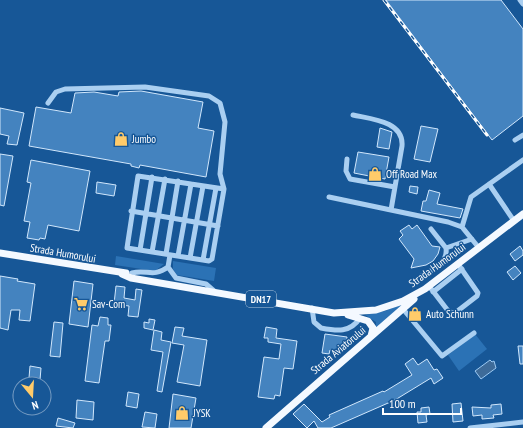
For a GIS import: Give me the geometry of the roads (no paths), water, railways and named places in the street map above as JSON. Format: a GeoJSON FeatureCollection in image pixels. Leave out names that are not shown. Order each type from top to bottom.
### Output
{"type":"FeatureCollection","features":[{"type":"Feature","properties":{"kind":"main road","name":"Strada Humorului"},"geometry":{"type":"LineString","coordinates":[[122,274],[132,273],[180,282],[188,286],[334,312],[368,312],[403,302],[429,289],[460,267],[479,248],[523,214]]}},
{"type":"Feature","properties":{"kind":"main road","name":"Strada Humorului"},"geometry":{"type":"LineString","coordinates":[[0,252],[122,274],[131,278],[181,287],[188,286]]}},
{"type":"Feature","properties":{"kind":"main road","name":"Strada Aviatorului"},"geometry":{"type":"LineString","coordinates":[[266,428],[371,336],[429,289]]}},
{"type":"Feature","properties":{"kind":"main road"},"geometry":{"type":"LineString","coordinates":[[334,312],[360,318],[370,323],[372,328],[371,336]]}},
{"type":"Feature","properties":{"kind":"street"},"geometry":{"type":"LineString","coordinates":[[520,0],[523,4]]}},
{"type":"Feature","properties":{"kind":"street"},"geometry":{"type":"LineString","coordinates":[[48,103],[56,92],[65,89],[145,87],[208,96],[220,103],[225,122],[220,174],[224,189],[212,259],[208,261],[129,249],[126,245],[138,176],[224,189]]}},
{"type":"Feature","properties":{"kind":"street"},"geometry":{"type":"LineString","coordinates":[[353,115],[389,124],[399,132],[402,146],[391,210]]}},
{"type":"Feature","properties":{"kind":"street"},"geometry":{"type":"LineString","coordinates":[[515,140],[523,135]]}},
{"type":"Feature","properties":{"kind":"street"},"geometry":{"type":"LineString","coordinates":[[347,159],[346,171],[350,178],[395,187]]}},
{"type":"Feature","properties":{"kind":"street"},"geometry":{"type":"LineString","coordinates":[[462,227],[471,197],[523,160]]}},
{"type":"Feature","properties":{"kind":"street"},"geometry":{"type":"LineString","coordinates":[[140,250],[152,177]]}},
{"type":"Feature","properties":{"kind":"street"},"geometry":{"type":"LineString","coordinates":[[152,252],[165,179]]}},
{"type":"Feature","properties":{"kind":"street"},"geometry":{"type":"LineString","coordinates":[[178,181],[172,218],[168,268],[176,278],[206,284],[214,291]]}},
{"type":"Feature","properties":{"kind":"street"},"geometry":{"type":"LineString","coordinates":[[178,256],[191,184]]}},
{"type":"Feature","properties":{"kind":"street"},"geometry":{"type":"LineString","coordinates":[[489,184],[514,221]]}},
{"type":"Feature","properties":{"kind":"street"},"geometry":{"type":"LineString","coordinates":[[190,258],[203,186]]}},
{"type":"Feature","properties":{"kind":"street"},"geometry":{"type":"LineString","coordinates":[[203,260],[216,188]]}},
{"type":"Feature","properties":{"kind":"street"},"geometry":{"type":"LineString","coordinates":[[329,197],[448,222],[462,227],[479,248]]}},
{"type":"Feature","properties":{"kind":"street"},"geometry":{"type":"LineString","coordinates":[[132,212],[218,226]]}},
{"type":"Feature","properties":{"kind":"street"},"geometry":{"type":"LineString","coordinates":[[422,275],[441,264],[446,257],[446,248],[431,229]]}},
{"type":"Feature","properties":{"kind":"street"},"geometry":{"type":"LineString","coordinates":[[446,248],[472,239]]}},
{"type":"Feature","properties":{"kind":"street"},"geometry":{"type":"LineString","coordinates":[[429,289],[449,312],[455,313],[478,294],[477,290],[460,267]]}},
{"type":"Feature","properties":{"kind":"street"},"geometry":{"type":"LineString","coordinates":[[132,273],[139,271],[156,274],[168,268]]}},
{"type":"Feature","properties":{"kind":"street"},"geometry":{"type":"LineString","coordinates":[[312,308],[317,326],[327,330],[348,330],[353,327],[360,318]]}},
{"type":"Feature","properties":{"kind":"street"},"geometry":{"type":"LineString","coordinates":[[403,309],[442,356],[474,333]]}},
{"type":"Feature","properties":{"kind":"street"},"geometry":{"type":"LineString","coordinates":[[470,428],[523,422]]}},
{"type":"Feature","properties":{"kind":"railway"},"geometry":{"type":"LineString","coordinates":[[384,0],[487,135]]}},
{"type":"Feature","properties":{"kind":"place","name":"Jumbo"},"geometry":{"type":"Point","coordinates":[121,139]}},
{"type":"Feature","properties":{"kind":"place","name":"Off Road Max"},"geometry":{"type":"Point","coordinates":[375,174]}},
{"type":"Feature","properties":{"kind":"place","name":"Sav-Com"},"geometry":{"type":"Point","coordinates":[81,304]}},
{"type":"Feature","properties":{"kind":"place","name":"Auto Schunn"},"geometry":{"type":"Point","coordinates":[415,314]}},
{"type":"Feature","properties":{"kind":"place","name":"JYSK"},"geometry":{"type":"Point","coordinates":[182,413]}}]}
